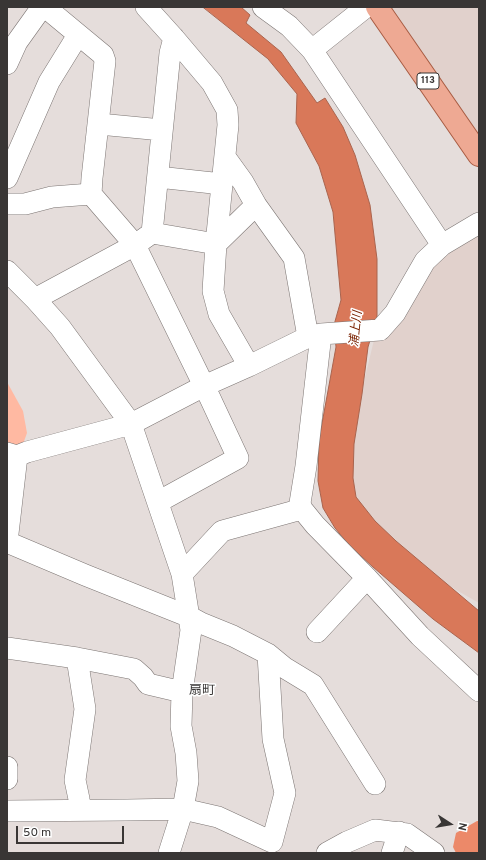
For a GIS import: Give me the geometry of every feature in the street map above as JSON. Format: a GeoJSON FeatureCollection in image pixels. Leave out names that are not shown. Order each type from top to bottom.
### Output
{"type":"FeatureCollection","features":[{"type":"Feature","properties":{"kind":"main road","name":"113"},"geometry":{"type":"LineString","coordinates":[[377,7],[478,152]]}},
{"type":"Feature","properties":{"kind":"street"},"geometry":{"type":"LineString","coordinates":[[7,64],[12,36],[43,7],[103,55],[105,61],[91,194],[135,245],[238,458],[158,502]]}},
{"type":"Feature","properties":{"kind":"street"},"geometry":{"type":"LineString","coordinates":[[146,7],[212,83],[227,110],[228,125],[216,244],[213,291],[219,314],[249,366]]}},
{"type":"Feature","properties":{"kind":"street"},"geometry":{"type":"LineString","coordinates":[[263,7],[289,26],[312,50],[442,244]]}},
{"type":"Feature","properties":{"kind":"street"},"geometry":{"type":"LineString","coordinates":[[312,50],[366,7]]}},
{"type":"Feature","properties":{"kind":"street"},"geometry":{"type":"LineString","coordinates":[[7,178],[49,82],[78,35]]}},
{"type":"Feature","properties":{"kind":"street"},"geometry":{"type":"LineString","coordinates":[[152,233],[170,53],[174,38]]}},
{"type":"Feature","properties":{"kind":"street"},"geometry":{"type":"LineString","coordinates":[[99,124],[162,130]]}},
{"type":"Feature","properties":{"kind":"street"},"geometry":{"type":"LineString","coordinates":[[225,157],[243,182],[256,205],[294,258],[318,335],[306,466],[300,502],[302,509],[315,525],[367,578],[420,636],[479,691]]}},
{"type":"Feature","properties":{"kind":"street"},"geometry":{"type":"LineString","coordinates":[[158,177],[222,184]]}},
{"type":"Feature","properties":{"kind":"street"},"geometry":{"type":"LineString","coordinates":[[7,204],[25,204],[52,197],[91,194]]}},
{"type":"Feature","properties":{"kind":"street"},"geometry":{"type":"LineString","coordinates":[[216,244],[256,205]]}},
{"type":"Feature","properties":{"kind":"street"},"geometry":{"type":"LineString","coordinates":[[375,784],[313,685],[285,668],[268,654],[233,636],[201,623],[190,616],[85,575],[7,542],[12,455],[131,424],[204,386],[318,335],[380,330],[395,313],[425,261],[442,244],[479,223]]}},
{"type":"Feature","properties":{"kind":"street"},"geometry":{"type":"LineString","coordinates":[[35,299],[135,245],[152,233],[216,244]]}},
{"type":"Feature","properties":{"kind":"street"},"geometry":{"type":"LineString","coordinates":[[7,271],[60,327],[131,424],[182,574],[190,616],[191,630],[182,692],[182,726],[188,781],[183,809],[169,853]]}},
{"type":"Feature","properties":{"kind":"street"},"geometry":{"type":"LineString","coordinates":[[182,574],[222,531],[302,509]]}},
{"type":"Feature","properties":{"kind":"street"},"geometry":{"type":"LineString","coordinates":[[317,632],[367,578]]}},
{"type":"Feature","properties":{"kind":"street"},"geometry":{"type":"LineString","coordinates":[[7,648],[77,658],[134,670],[143,677],[148,684],[182,692]]}},
{"type":"Feature","properties":{"kind":"street"},"geometry":{"type":"LineString","coordinates":[[7,811],[183,809],[218,818],[276,844],[285,793],[273,739],[268,654]]}},
{"type":"Feature","properties":{"kind":"street"},"geometry":{"type":"LineString","coordinates":[[77,658],[85,710],[75,780],[80,810]]}},
{"type":"Feature","properties":{"kind":"street"},"geometry":{"type":"LineString","coordinates":[[7,768],[7,780]]}},
{"type":"Feature","properties":{"kind":"street"},"geometry":{"type":"LineString","coordinates":[[326,853],[375,830],[407,834],[434,853]]}},
{"type":"Feature","properties":{"kind":"street"},"geometry":{"type":"LineString","coordinates":[[392,853],[399,832]]}},
{"type":"Feature","properties":{"kind":"shaded area"},"geometry":{"type":"Polygon","coordinates":[[[392,7],[479,7],[479,139],[392,7]]]}},
{"type":"Feature","properties":{"kind":"shaded area"},"geometry":{"type":"Polygon","coordinates":[[[479,235],[479,603],[444,583],[361,511],[351,484],[349,452],[374,340],[431,269],[447,253],[479,235]]]}},
{"type":"Feature","properties":{"kind":"shaded area"},"geometry":{"type":"Polygon","coordinates":[[[7,382],[23,411],[27,433],[23,444],[11,446],[7,444],[7,382]]]}},
{"type":"Feature","properties":{"kind":"shaded area"},"geometry":{"type":"Polygon","coordinates":[[[479,821],[479,853],[456,853],[453,847],[456,833],[479,821]]]}},
{"type":"Feature","properties":{"kind":"water","name":"浦上川"},"geometry":{"type":"Polygon","coordinates":[[[203,7],[241,7],[250,15],[246,23],[281,52],[317,103],[325,98],[343,127],[355,155],[370,205],[377,259],[377,317],[368,347],[354,444],[353,478],[356,497],[375,521],[396,541],[479,611],[479,653],[433,619],[349,545],[335,528],[323,508],[318,481],[319,440],[336,347],[334,325],[341,300],[333,212],[319,166],[296,123],[297,94],[268,59],[203,7]]]}},
{"type":"Feature","properties":{"kind":"district","name":"扇町"},"geometry":{"type":"Point","coordinates":[202,691]}}]}
